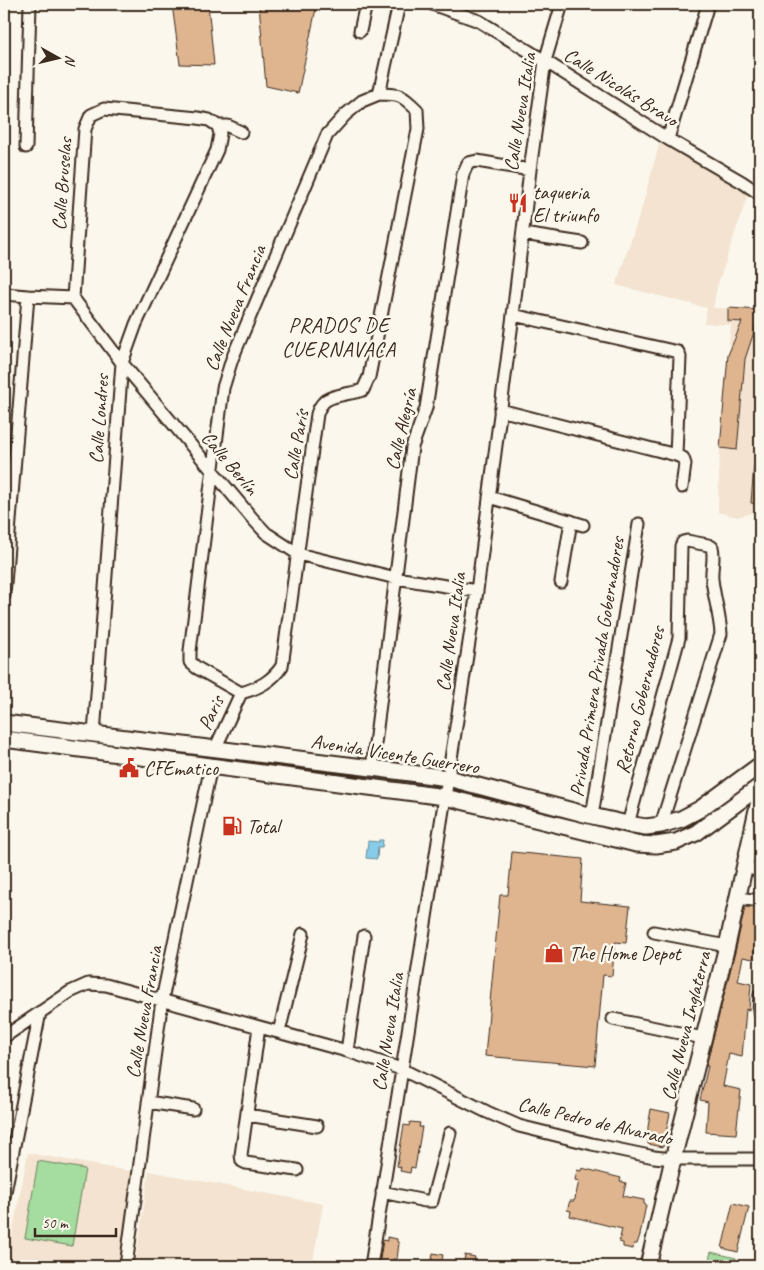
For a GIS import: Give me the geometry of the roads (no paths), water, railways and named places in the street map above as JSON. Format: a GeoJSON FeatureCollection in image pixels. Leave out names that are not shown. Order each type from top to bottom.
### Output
{"type":"FeatureCollection","features":[{"type":"Feature","properties":{"kind":"main road","name":"Avenida Vicente Guerrero"},"geometry":{"type":"LineString","coordinates":[[4,724],[216,748],[448,778],[592,816],[646,826],[661,825],[681,819],[700,808],[760,765]]}},
{"type":"Feature","properties":{"kind":"main road","name":"Avenida Vicente Guerrero"},"geometry":{"type":"LineString","coordinates":[[4,739],[445,797],[636,844],[656,845],[676,842],[696,833],[760,786]]}},
{"type":"Feature","properties":{"kind":"main road","name":"Calle Nueva Inglaterra"},"geometry":{"type":"LineString","coordinates":[[648,1266],[727,946],[744,867],[757,822],[760,796]]}},
{"type":"Feature","properties":{"kind":"street"},"geometry":{"type":"LineString","coordinates":[[26,147],[30,4]]}},
{"type":"Feature","properties":{"kind":"street"},"geometry":{"type":"LineString","coordinates":[[360,31],[366,4]]}},
{"type":"Feature","properties":{"kind":"street"},"geometry":{"type":"LineString","coordinates":[[379,94],[398,4]]}},
{"type":"Feature","properties":{"kind":"street","name":"Calle Nicolás Bravo"},"geometry":{"type":"LineString","coordinates":[[432,4],[479,21],[760,194]]}},
{"type":"Feature","properties":{"kind":"street","name":"Calle Nueva Italia"},"geometry":{"type":"LineString","coordinates":[[371,1266],[477,592],[545,61],[562,4]]}},
{"type":"Feature","properties":{"kind":"street"},"geometry":{"type":"LineString","coordinates":[[668,139],[708,4]]}},
{"type":"Feature","properties":{"kind":"street","name":"Calle Nueva Francia"},"geometry":{"type":"LineString","coordinates":[[241,693],[190,662],[223,388],[232,359],[327,135],[345,114],[362,100],[379,94]]}},
{"type":"Feature","properties":{"kind":"street","name":"Calle París"},"geometry":{"type":"LineString","coordinates":[[241,693],[265,683],[276,675],[282,666],[317,414],[322,403],[329,398],[363,390],[369,377],[418,129],[417,110],[403,96],[379,94]]}},
{"type":"Feature","properties":{"kind":"street","name":"Calle Bruselas"},"geometry":{"type":"LineString","coordinates":[[73,298],[85,129],[91,115],[104,109],[198,118],[209,120],[218,126],[228,126],[241,132]]}},
{"type":"Feature","properties":{"kind":"street","name":"Calle Londres"},"geometry":{"type":"LineString","coordinates":[[94,734],[122,363],[136,324],[217,150],[220,134],[218,126]]}},
{"type":"Feature","properties":{"kind":"street","name":"Calle Alegría"},"geometry":{"type":"LineString","coordinates":[[372,768],[412,447],[426,408],[463,174],[468,163],[477,161],[530,170]]}},
{"type":"Feature","properties":{"kind":"street"},"geometry":{"type":"LineString","coordinates":[[523,234],[582,243]]}},
{"type":"Feature","properties":{"kind":"street"},"geometry":{"type":"LineString","coordinates":[[4,294],[73,298]]}},
{"type":"Feature","properties":{"kind":"street"},"geometry":{"type":"LineString","coordinates":[[4,596],[28,296]]}},
{"type":"Feature","properties":{"kind":"street","name":"Calle Berlín"},"geometry":{"type":"LineString","coordinates":[[73,298],[122,363],[266,533],[298,554],[396,578],[477,592]]}},
{"type":"Feature","properties":{"kind":"street"},"geometry":{"type":"LineString","coordinates":[[513,315],[678,352],[680,357],[676,455]]}},
{"type":"Feature","properties":{"kind":"street"},"geometry":{"type":"LineString","coordinates":[[500,410],[676,455],[683,458],[685,464],[682,488]]}},
{"type":"Feature","properties":{"kind":"street"},"geometry":{"type":"LineString","coordinates":[[490,496],[583,525]]}},
{"type":"Feature","properties":{"kind":"street"},"geometry":{"type":"LineString","coordinates":[[561,582],[571,521]]}},
{"type":"Feature","properties":{"kind":"street","name":"Privada Primera Privada Gobernadores"},"geometry":{"type":"LineString","coordinates":[[592,816],[638,524]]}},
{"type":"Feature","properties":{"kind":"street","name":"Retorno Gobernadores"},"geometry":{"type":"LineString","coordinates":[[628,824],[678,638],[681,546],[686,541],[712,547],[714,553],[712,576],[721,622],[721,634],[661,825]]}},
{"type":"Feature","properties":{"kind":"street","name":"Paris"},"geometry":{"type":"LineString","coordinates":[[216,748],[241,693]]}},
{"type":"Feature","properties":{"kind":"street","name":"Calle Nueva Francia"},"geometry":{"type":"LineString","coordinates":[[126,1266],[162,1000],[211,766]]}},
{"type":"Feature","properties":{"kind":"street"},"geometry":{"type":"LineString","coordinates":[[744,867],[760,871]]}},
{"type":"Feature","properties":{"kind":"street"},"geometry":{"type":"LineString","coordinates":[[738,898],[760,901]]}},
{"type":"Feature","properties":{"kind":"street"},"geometry":{"type":"LineString","coordinates":[[654,932],[727,946]]}},
{"type":"Feature","properties":{"kind":"street"},"geometry":{"type":"LineString","coordinates":[[279,1032],[303,934]]}},
{"type":"Feature","properties":{"kind":"street"},"geometry":{"type":"LineString","coordinates":[[347,1051],[364,936]]}},
{"type":"Feature","properties":{"kind":"street","name":"Calle Pedro de Alvarado"},"geometry":{"type":"LineString","coordinates":[[4,1036],[70,992],[88,984],[106,984],[347,1051],[402,1069],[519,1126],[654,1157],[674,1159],[760,1159]]}},
{"type":"Feature","properties":{"kind":"street"},"geometry":{"type":"LineString","coordinates":[[760,995],[760,1012]]}},
{"type":"Feature","properties":{"kind":"street"},"geometry":{"type":"LineString","coordinates":[[4,1197],[40,1012]]}},
{"type":"Feature","properties":{"kind":"street"},"geometry":{"type":"LineString","coordinates":[[613,1019],[703,1038]]}},
{"type":"Feature","properties":{"kind":"street"},"geometry":{"type":"LineString","coordinates":[[259,1027],[241,1155],[242,1161],[297,1170]]}},
{"type":"Feature","properties":{"kind":"street"},"geometry":{"type":"LineString","coordinates":[[148,1102],[193,1108]]}},
{"type":"Feature","properties":{"kind":"street"},"geometry":{"type":"LineString","coordinates":[[247,1115],[317,1126]]}},
{"type":"Feature","properties":{"kind":"street"},"geometry":{"type":"LineString","coordinates":[[382,1192],[432,1201],[450,1133]]}},
{"type":"Feature","properties":{"kind":"water"},"geometry":{"type":"Polygon","coordinates":[[[379,840],[383,840],[382,847],[378,847],[377,859],[366,858],[368,841],[379,842],[379,840]]]}},
{"type":"Feature","properties":{"kind":"place","name":"taqueria El triunfo"},"geometry":{"type":"Point","coordinates":[518,203]}},
{"type":"Feature","properties":{"kind":"place","name":"CFEmatico"},"geometry":{"type":"Point","coordinates":[129,768]}},
{"type":"Feature","properties":{"kind":"place","name":"Total"},"geometry":{"type":"Point","coordinates":[232,826]}},
{"type":"Feature","properties":{"kind":"place","name":"The Home Depot"},"geometry":{"type":"Point","coordinates":[554,953]}},
{"type":"Feature","properties":{"kind":"district","name":"PRADOS DE CUERNAVACA"},"geometry":{"type":"Point","coordinates":[339,337]}}]}
